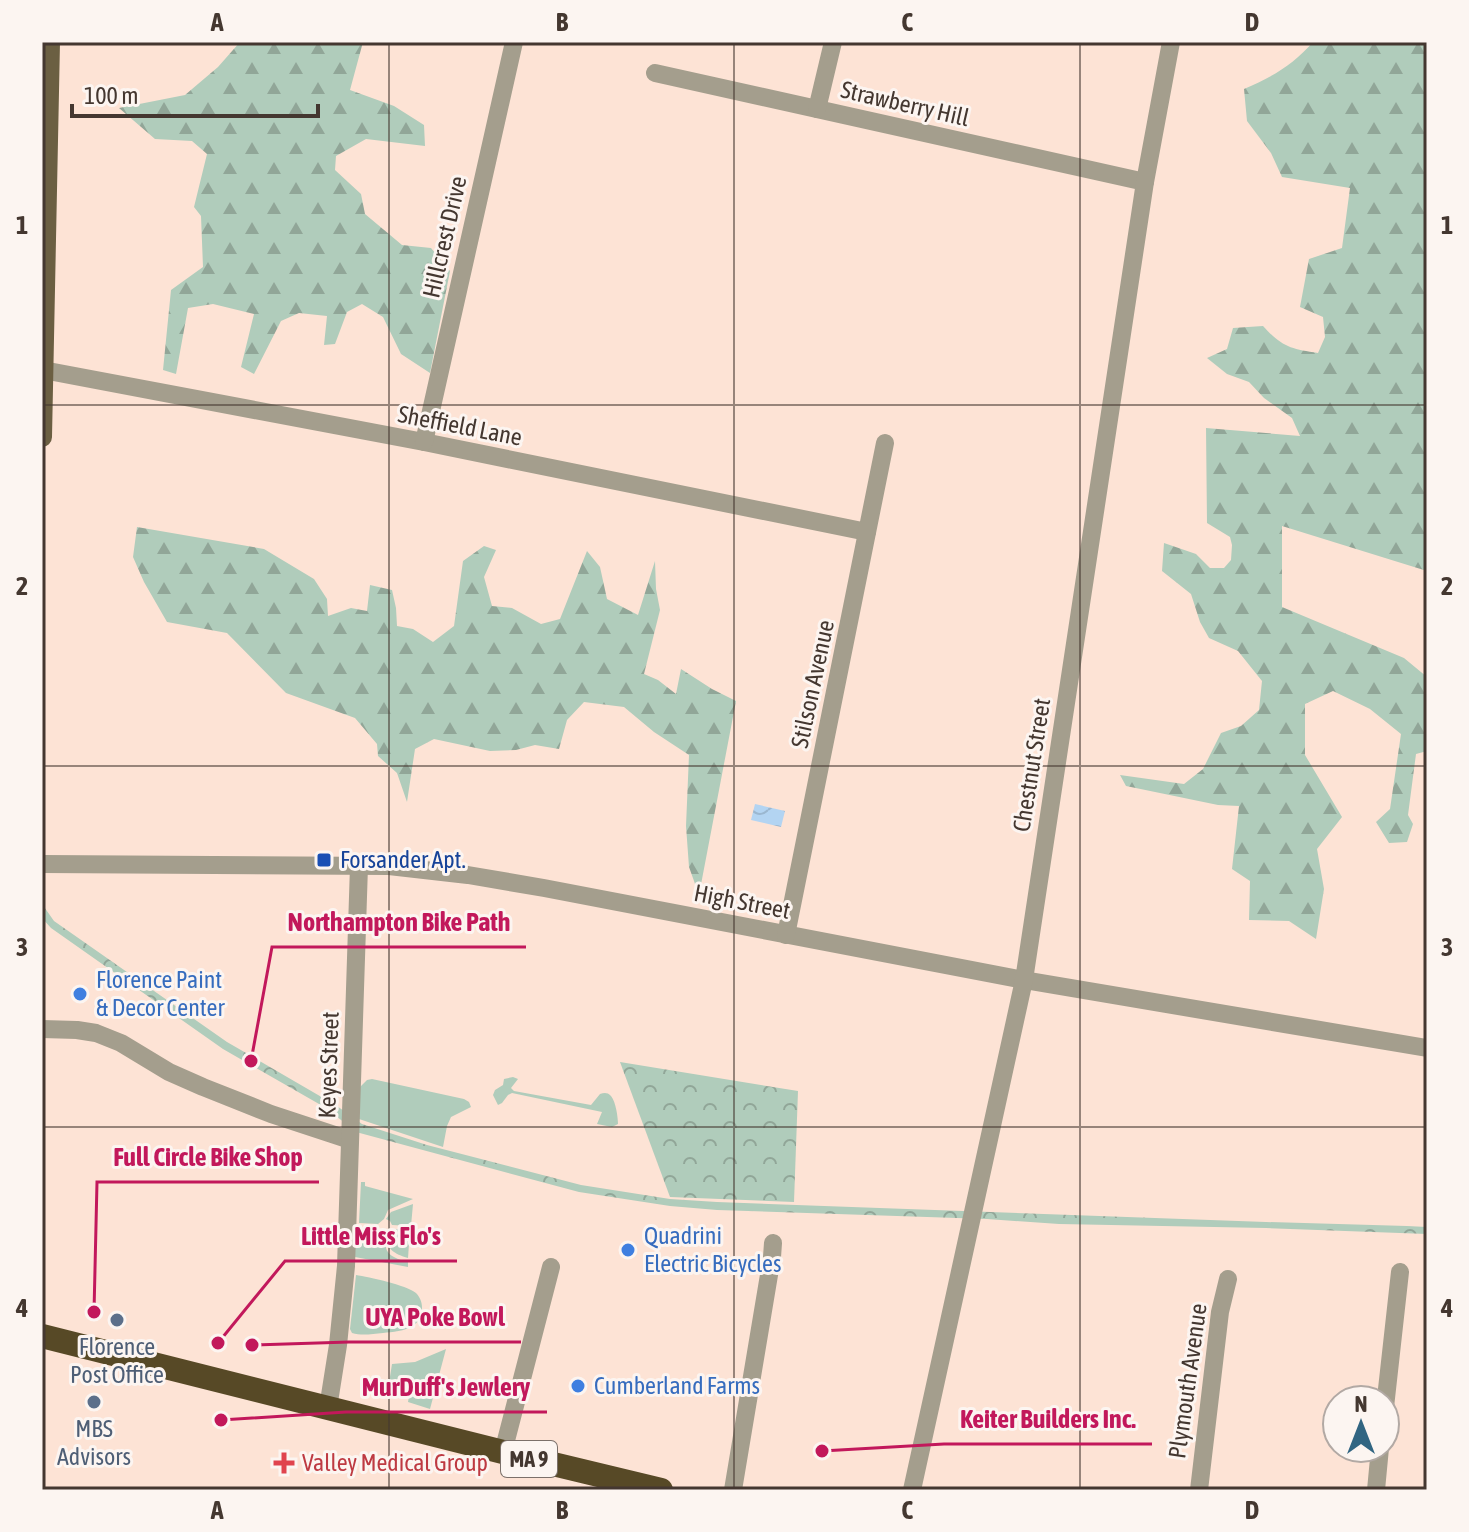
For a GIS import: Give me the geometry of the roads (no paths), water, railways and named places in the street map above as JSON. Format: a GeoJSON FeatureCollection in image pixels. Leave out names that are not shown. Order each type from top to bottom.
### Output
{"type":"FeatureCollection","features":[{"type":"Feature","properties":{"kind":"highway","name":"MA 9"},"geometry":{"type":"LineString","coordinates":[[42,1336],[661,1490]]}},
{"type":"Feature","properties":{"kind":"main road"},"geometry":{"type":"LineString","coordinates":[[42,437],[50,42]]}},
{"type":"Feature","properties":{"kind":"street","name":"Hillcrest Drive"},"geometry":{"type":"LineString","coordinates":[[424,442],[514,42]]}},
{"type":"Feature","properties":{"kind":"street"},"geometry":{"type":"LineString","coordinates":[[817,109],[833,42]]}},
{"type":"Feature","properties":{"kind":"street","name":"Chestnut Street"},"geometry":{"type":"LineString","coordinates":[[912,1490],[1024,980],[1145,182],[1171,42]]}},
{"type":"Feature","properties":{"kind":"street","name":"Strawberry Hill"},"geometry":{"type":"LineString","coordinates":[[655,73],[1145,182]]}},
{"type":"Feature","properties":{"kind":"street","name":"Sheffield Lane"},"geometry":{"type":"LineString","coordinates":[[43,370],[424,442],[867,532]]}},
{"type":"Feature","properties":{"kind":"street","name":"Stilson Avenue"},"geometry":{"type":"LineString","coordinates":[[786,935],[885,443]]}},
{"type":"Feature","properties":{"kind":"street","name":"High Street"},"geometry":{"type":"LineString","coordinates":[[42,864],[418,868],[1024,980],[1427,1048]]}},
{"type":"Feature","properties":{"kind":"street","name":"Keyes Street"},"geometry":{"type":"LineString","coordinates":[[328,1408],[344,1289],[359,866]]}},
{"type":"Feature","properties":{"kind":"street"},"geometry":{"type":"LineString","coordinates":[[42,1029],[96,1033],[203,1087],[350,1140]]}},
{"type":"Feature","properties":{"kind":"street"},"geometry":{"type":"LineString","coordinates":[[733,1490],[773,1243]]}},
{"type":"Feature","properties":{"kind":"street"},"geometry":{"type":"LineString","coordinates":[[503,1452],[551,1267]]}},
{"type":"Feature","properties":{"kind":"street"},"geometry":{"type":"LineString","coordinates":[[1388,1384],[1400,1272]]}},
{"type":"Feature","properties":{"kind":"street","name":"Plymouth Avenue"},"geometry":{"type":"LineString","coordinates":[[1199,1490],[1220,1312],[1228,1279]]}},
{"type":"Feature","properties":{"kind":"street"},"geometry":{"type":"LineString","coordinates":[[1376,1490],[1378,1464]]}},
{"type":"Feature","properties":{"kind":"water"},"geometry":{"type":"Polygon","coordinates":[[[755,804],[785,811],[781,827],[751,820],[755,804]]]}},
{"type":"Feature","properties":{"kind":"place","name":"Forsander Apt."},"geometry":{"type":"Point","coordinates":[324,860]}},
{"type":"Feature","properties":{"kind":"place","name":"Florence Paint & Decor Center"},"geometry":{"type":"Point","coordinates":[80,994]}},
{"type":"Feature","properties":{"kind":"place","name":"Northampton Bike Path"},"geometry":{"type":"Point","coordinates":[251,1061]}},
{"type":"Feature","properties":{"kind":"place","name":"Quadrini Electric Bicycles"},"geometry":{"type":"Point","coordinates":[628,1250]}},
{"type":"Feature","properties":{"kind":"place","name":"Full Circle Bike Shop"},"geometry":{"type":"Point","coordinates":[94,1312]}},
{"type":"Feature","properties":{"kind":"place","name":"Florence Post Office"},"geometry":{"type":"Point","coordinates":[117,1320]}},
{"type":"Feature","properties":{"kind":"place","name":"Little Miss Flo's"},"geometry":{"type":"Point","coordinates":[218,1343]}},
{"type":"Feature","properties":{"kind":"place","name":"UYA Poke Bowl"},"geometry":{"type":"Point","coordinates":[252,1345]}},
{"type":"Feature","properties":{"kind":"place","name":"Cumberland Farms"},"geometry":{"type":"Point","coordinates":[578,1386]}},
{"type":"Feature","properties":{"kind":"place","name":"MBS Advisors"},"geometry":{"type":"Point","coordinates":[94,1402]}},
{"type":"Feature","properties":{"kind":"place","name":"MurDuff's Jewlery"},"geometry":{"type":"Point","coordinates":[221,1420]}},
{"type":"Feature","properties":{"kind":"place","name":"Keiter Builders Inc."},"geometry":{"type":"Point","coordinates":[822,1451]}},
{"type":"Feature","properties":{"kind":"place","name":"Valley Medical Group"},"geometry":{"type":"Point","coordinates":[284,1463]}}]}
